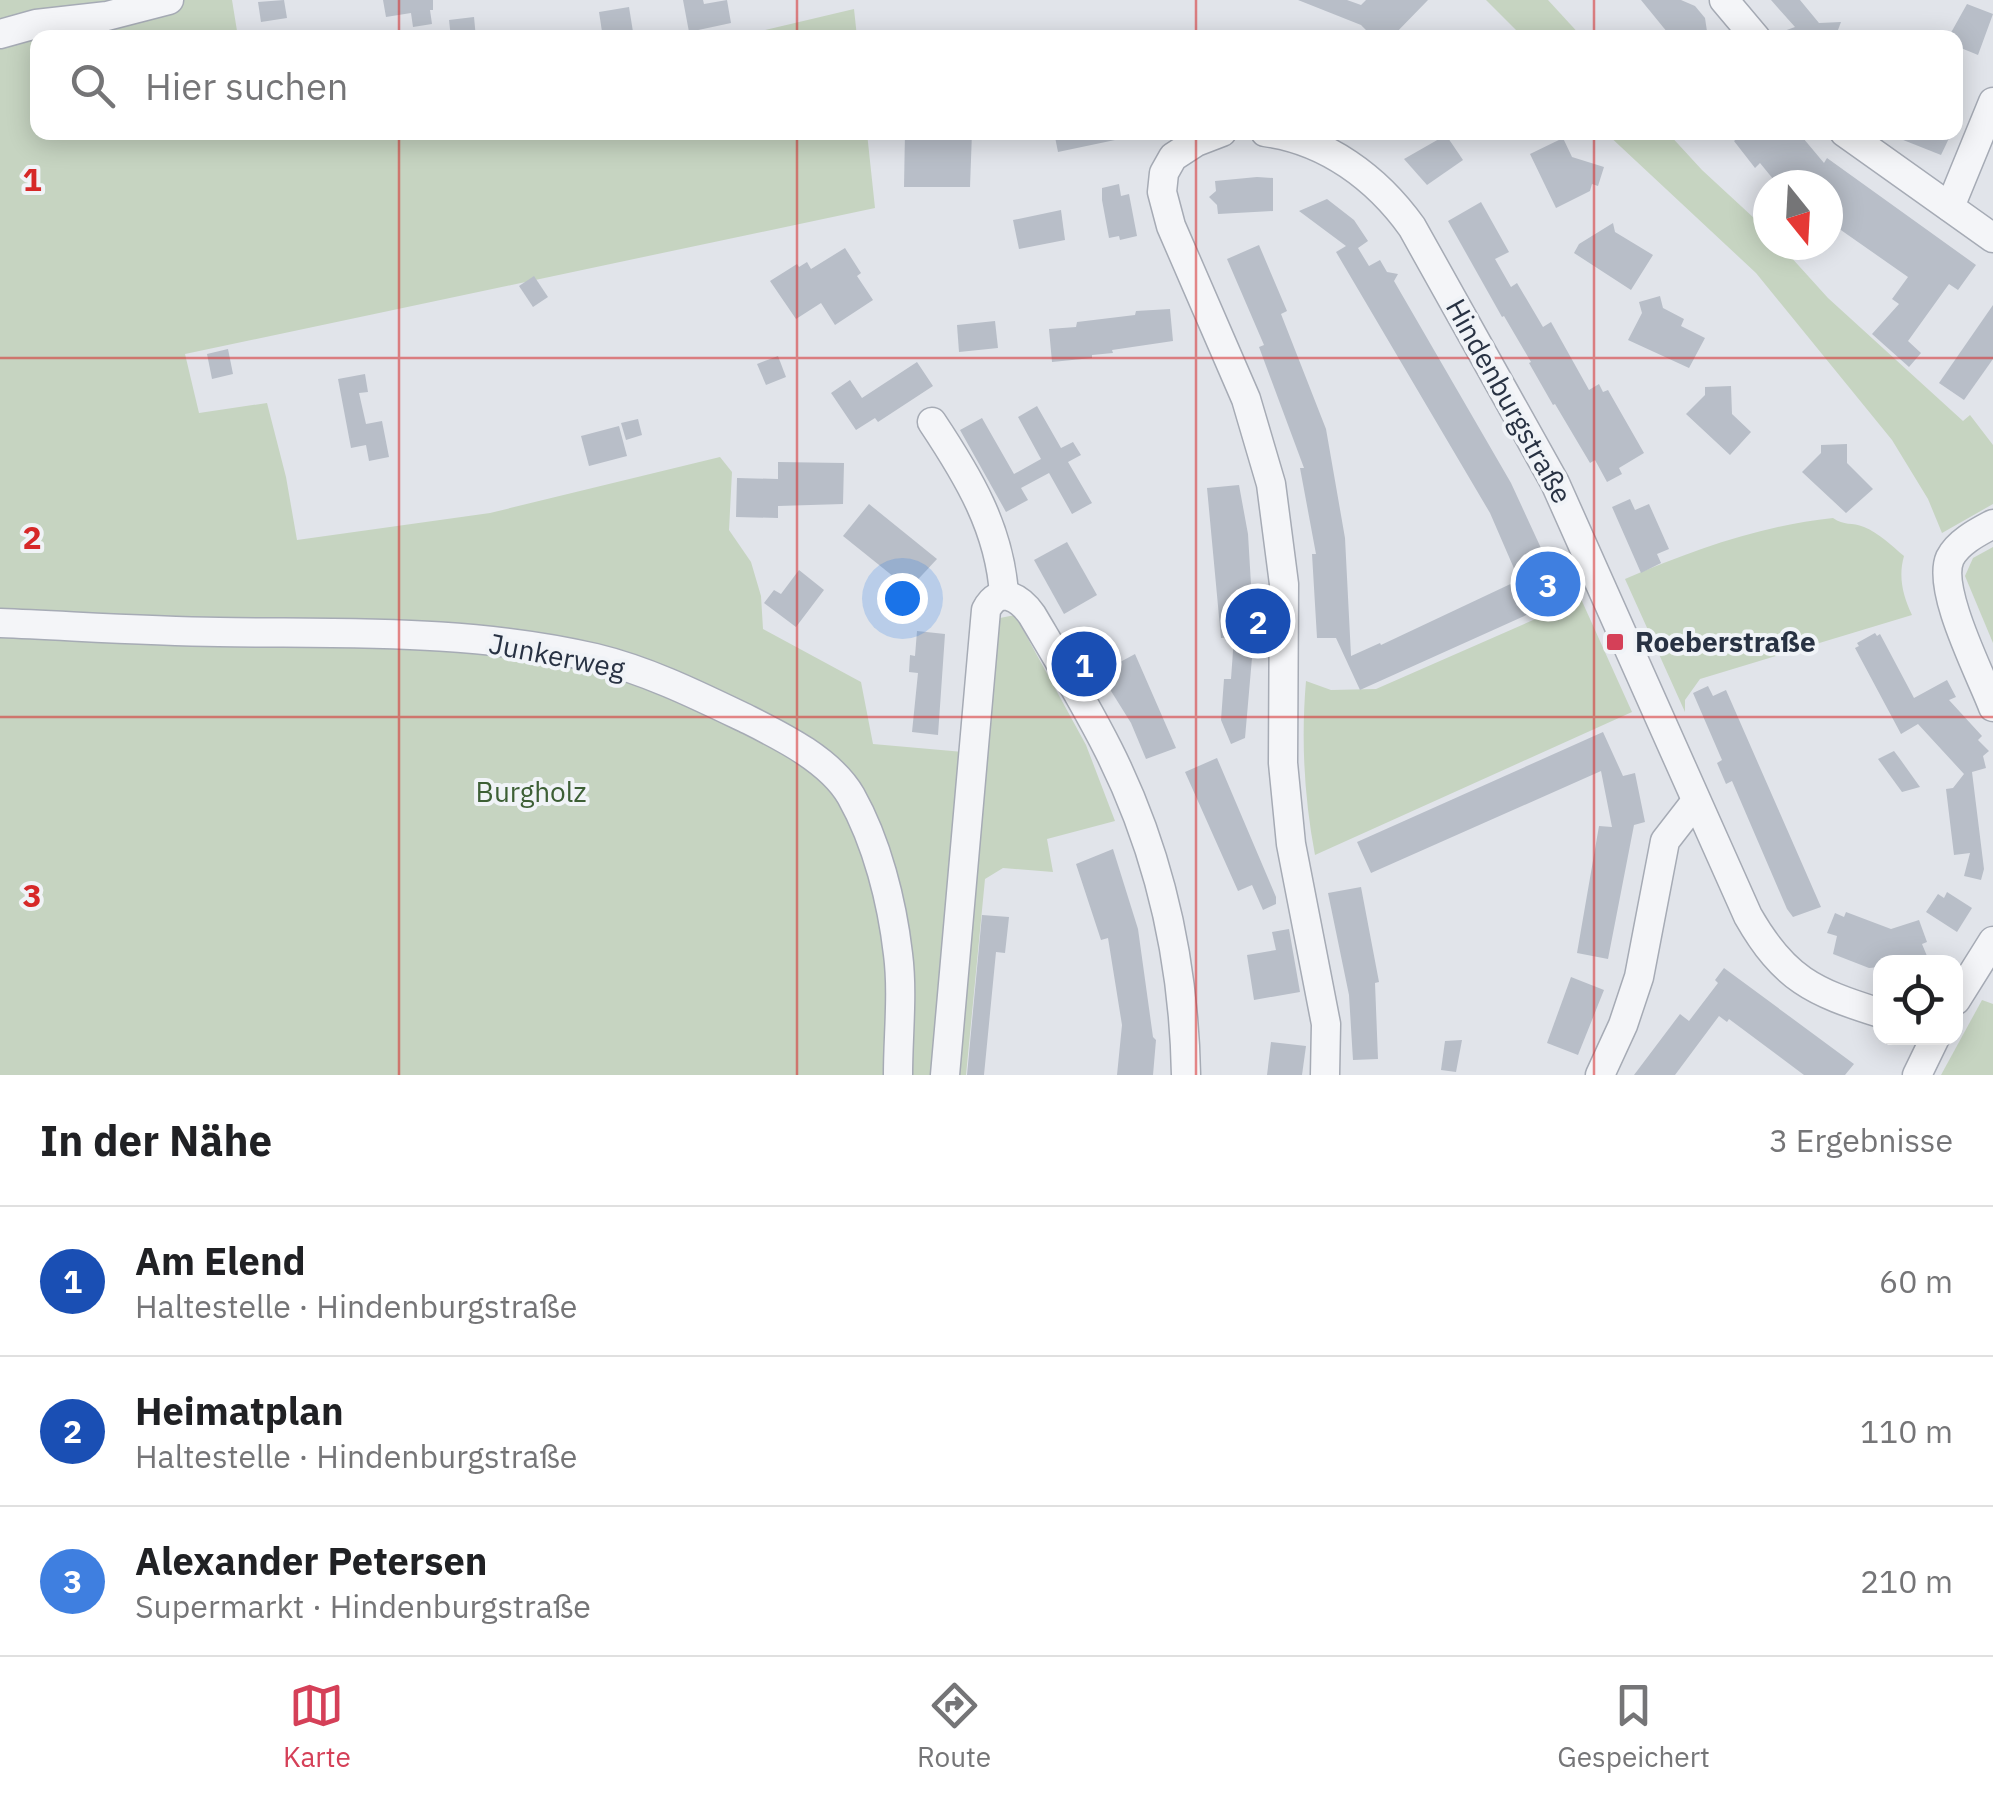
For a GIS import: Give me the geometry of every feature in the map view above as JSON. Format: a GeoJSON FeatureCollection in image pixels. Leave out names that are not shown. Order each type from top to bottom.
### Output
{"type":"FeatureCollection","features":[{"type":"Feature","properties":{"kind":"street"},"geometry":{"type":"LineString","coordinates":[[0,34],[36,24],[107,16],[168,0]]}},
{"type":"Feature","properties":{"kind":"street"},"geometry":{"type":"LineString","coordinates":[[1724,0],[1749,30]]}},
{"type":"Feature","properties":{"kind":"street"},"geometry":{"type":"LineString","coordinates":[[1950,207],[1993,102]]}},
{"type":"Feature","properties":{"kind":"street"},"geometry":{"type":"LineString","coordinates":[[1201,140],[1172,158],[1164,172],[1162,192],[1171,226],[1246,399],[1274,501],[1284,584],[1283,763],[1291,844],[1326,1024],[1326,1075]]}},
{"type":"Feature","properties":{"kind":"street","name":"Hindenburgstraße"},"geometry":{"type":"LineString","coordinates":[[1300,140],[1344,162],[1382,190],[1412,227],[1556,484],[1748,916],[1792,975],[1816,990],[1873,1011]]}},
{"type":"Feature","properties":{"kind":"street"},"geometry":{"type":"LineString","coordinates":[[1855,140],[1993,238]]}},
{"type":"Feature","properties":{"kind":"street"},"geometry":{"type":"LineString","coordinates":[[932,422],[981,501],[998,550],[1004,595]]}},
{"type":"Feature","properties":{"kind":"street"},"geometry":{"type":"LineString","coordinates":[[1993,524],[1954,552],[1946,575],[1993,707]]}},
{"type":"Feature","properties":{"kind":"street"},"geometry":{"type":"LineString","coordinates":[[945,1075],[986,610],[990,601],[1004,595],[1018,598],[1032,615],[1109,750],[1134,807],[1158,878],[1176,953],[1186,1075]]}},
{"type":"Feature","properties":{"kind":"street","name":"Junkerweg"},"geometry":{"type":"LineString","coordinates":[[0,623],[219,632],[341,631],[493,642],[596,658],[682,688],[776,734],[828,770],[850,793],[874,852],[892,911],[899,958],[898,1075]]}},
{"type":"Feature","properties":{"kind":"street"},"geometry":{"type":"LineString","coordinates":[[1600,1075],[1639,977],[1665,841],[1696,801]]}},
{"type":"Feature","properties":{"kind":"street"},"geometry":{"type":"LineString","coordinates":[[1963,989],[1993,941]]}},
{"type":"Feature","properties":{"kind":"street"},"geometry":{"type":"LineString","coordinates":[[1917,1075],[1932,1045]]}},
{"type":"Feature","properties":{"kind":"green space","name":"Burgholz"},"geometry":{"type":"Polygon","coordinates":[[[0,0],[232,0],[237,30],[30,30],[30,140],[868,140],[875,208],[185,354],[199,413],[267,403],[297,540],[490,513],[720,457],[732,472],[729,530],[751,562],[761,596],[763,629],[861,682],[873,744],[986,754],[1000,618],[1015,615],[1086,745],[1115,821],[1047,839],[1053,872],[1003,868],[985,879],[966,1075],[0,1075],[0,0]]]}},
{"type":"Feature","properties":{"kind":"green space"},"geometry":{"type":"Polygon","coordinates":[[[1486,0],[1548,0],[1576,30],[1516,30],[1486,0]]]}},
{"type":"Feature","properties":{"kind":"green space"},"geometry":{"type":"Polygon","coordinates":[[[854,9],[856,30],[766,30],[854,9]]]}},
{"type":"Feature","properties":{"kind":"green space"},"geometry":{"type":"Polygon","coordinates":[[[1614,140],[1674,140],[1753,217],[1753,260],[1794,260],[1828,298],[1963,421],[1970,415],[1993,445],[1993,504],[1942,533],[1928,499],[1892,440],[1756,273],[1614,140]]]}},
{"type":"Feature","properties":{"kind":"green space"},"geometry":{"type":"Polygon","coordinates":[[[1833,518],[1870,530],[1904,556],[1902,586],[1912,615],[1700,679],[1685,700],[1685,712],[1625,579],[1727,541],[1833,518]]]}},
{"type":"Feature","properties":{"kind":"green space"},"geometry":{"type":"Polygon","coordinates":[[[1993,547],[1993,643],[1965,576],[1973,558],[1993,547]]]}},
{"type":"Feature","properties":{"kind":"green space"},"geometry":{"type":"Polygon","coordinates":[[[1581,599],[1632,712],[1315,855],[1304,768],[1306,681],[1331,690],[1376,689],[1581,599]]]}},
{"type":"Feature","properties":{"kind":"green space"},"geometry":{"type":"Polygon","coordinates":[[[1982,1000],[1993,1004],[1993,1075],[1941,1075],[1957,1045],[1963,1045],[1963,1035],[1982,1000]]]}},
{"type":"Feature","properties":{"kind":"building"},"geometry":{"type":"Polygon","coordinates":[[[284,0],[287,18],[261,22],[258,2],[284,0]]]}},
{"type":"Feature","properties":{"kind":"building"},"geometry":{"type":"Polygon","coordinates":[[[383,0],[433,0],[432,24],[413,27],[411,13],[386,17],[383,0]]]}},
{"type":"Feature","properties":{"kind":"building"},"geometry":{"type":"Polygon","coordinates":[[[683,0],[703,0],[704,4],[727,0],[731,23],[689,30],[683,0]]]}},
{"type":"Feature","properties":{"kind":"building"},"geometry":{"type":"Polygon","coordinates":[[[1298,0],[1347,0],[1361,5],[1366,0],[1428,0],[1399,30],[1366,30],[1298,0]]]}},
{"type":"Feature","properties":{"kind":"building"},"geometry":{"type":"Polygon","coordinates":[[[1641,0],[1681,0],[1695,6],[1705,18],[1707,30],[1665,30],[1641,0]]]}},
{"type":"Feature","properties":{"kind":"building"},"geometry":{"type":"Polygon","coordinates":[[[1771,0],[1800,0],[1819,23],[1841,22],[1838,30],[1787,30],[1795,27],[1771,0]]]}},
{"type":"Feature","properties":{"kind":"building"},"geometry":{"type":"Polygon","coordinates":[[[1967,4],[1993,14],[1978,55],[1963,49],[1963,30],[1952,30],[1967,4]]]}},
{"type":"Feature","properties":{"kind":"building"},"geometry":{"type":"Polygon","coordinates":[[[629,7],[633,30],[602,30],[599,12],[629,7]]]}},
{"type":"Feature","properties":{"kind":"building"},"geometry":{"type":"Polygon","coordinates":[[[474,17],[475,30],[450,30],[449,20],[474,17]]]}},
{"type":"Feature","properties":{"kind":"building"},"geometry":{"type":"Polygon","coordinates":[[[905,140],[972,140],[970,187],[904,187],[905,140]]]}},
{"type":"Feature","properties":{"kind":"building"},"geometry":{"type":"Polygon","coordinates":[[[1056,140],[1115,140],[1058,152],[1056,140]]]}},
{"type":"Feature","properties":{"kind":"building"},"geometry":{"type":"Polygon","coordinates":[[[1437,140],[1449,140],[1463,160],[1427,185],[1404,159],[1437,140]]]}},
{"type":"Feature","properties":{"kind":"building"},"geometry":{"type":"Polygon","coordinates":[[[1564,140],[1572,157],[1604,167],[1598,186],[1592,184],[1590,191],[1556,208],[1530,154],[1564,140]]]}},
{"type":"Feature","properties":{"kind":"building"},"geometry":{"type":"Polygon","coordinates":[[[1735,140],[1805,140],[1824,163],[1827,158],[1976,265],[1958,290],[1949,284],[1908,341],[1921,353],[1909,367],[1872,334],[1899,304],[1892,299],[1908,277],[1843,232],[1843,170],[1766,170],[1760,163],[1755,168],[1735,140]]]}},
{"type":"Feature","properties":{"kind":"building"},"geometry":{"type":"Polygon","coordinates":[[[1903,140],[1948,140],[1941,155],[1903,140]]]}},
{"type":"Feature","properties":{"kind":"building"},"geometry":{"type":"Polygon","coordinates":[[[1273,178],[1273,211],[1218,214],[1217,205],[1209,197],[1216,191],[1215,181],[1273,178]]]}},
{"type":"Feature","properties":{"kind":"building"},"geometry":{"type":"Polygon","coordinates":[[[1119,184],[1121,196],[1129,194],[1137,236],[1120,240],[1119,236],[1109,238],[1102,200],[1102,188],[1119,184]]]}},
{"type":"Feature","properties":{"kind":"building"},"geometry":{"type":"Polygon","coordinates":[[[1327,199],[1354,220],[1368,241],[1358,248],[1369,266],[1380,260],[1387,272],[1398,274],[1394,281],[1511,483],[1564,598],[1360,690],[1336,638],[1317,638],[1312,554],[1316,554],[1300,468],[1304,468],[1259,347],[1264,345],[1227,259],[1259,245],[1287,311],[1281,314],[1326,429],[1345,538],[1351,656],[1519,580],[1490,513],[1336,252],[1346,246],[1299,211],[1327,199]]]}},
{"type":"Feature","properties":{"kind":"building"},"geometry":{"type":"Polygon","coordinates":[[[1481,202],[1509,252],[1495,259],[1511,287],[1517,283],[1543,327],[1551,322],[1589,390],[1599,384],[1603,392],[1608,390],[1644,453],[1619,468],[1622,474],[1607,482],[1595,460],[1590,463],[1553,405],[1448,221],[1481,202]]]}},
{"type":"Feature","properties":{"kind":"building"},"geometry":{"type":"Polygon","coordinates":[[[1061,210],[1065,240],[1019,249],[1013,220],[1061,210]]]}},
{"type":"Feature","properties":{"kind":"building"},"geometry":{"type":"Polygon","coordinates":[[[1613,223],[1615,232],[1653,255],[1631,290],[1574,253],[1579,244],[1613,223]]]}},
{"type":"Feature","properties":{"kind":"building"},"geometry":{"type":"Polygon","coordinates":[[[845,248],[873,300],[835,325],[821,303],[796,319],[770,281],[797,264],[799,267],[807,262],[811,269],[845,248]]]}},
{"type":"Feature","properties":{"kind":"building"},"geometry":{"type":"Polygon","coordinates":[[[534,276],[548,297],[533,307],[519,286],[534,276]]]}},
{"type":"Feature","properties":{"kind":"building"},"geometry":{"type":"Polygon","coordinates":[[[1660,296],[1663,308],[1684,319],[1681,326],[1705,338],[1689,368],[1628,340],[1642,313],[1639,302],[1660,296]]]}},
{"type":"Feature","properties":{"kind":"building"},"geometry":{"type":"Polygon","coordinates":[[[1993,305],[1993,359],[1964,400],[1939,383],[1993,305]]]}},
{"type":"Feature","properties":{"kind":"building"},"geometry":{"type":"Polygon","coordinates":[[[1170,309],[1173,341],[1052,362],[1049,329],[1135,315],[1136,311],[1170,309]]]}},
{"type":"Feature","properties":{"kind":"building"},"geometry":{"type":"Polygon","coordinates":[[[995,321],[998,348],[959,352],[957,325],[995,321]]]}},
{"type":"Feature","properties":{"kind":"building"},"geometry":{"type":"Polygon","coordinates":[[[228,349],[233,374],[212,379],[207,354],[228,349]]]}},
{"type":"Feature","properties":{"kind":"building"},"geometry":{"type":"Polygon","coordinates":[[[778,356],[786,377],[766,385],[757,364],[778,356]]]}},
{"type":"Feature","properties":{"kind":"building"},"geometry":{"type":"Polygon","coordinates":[[[917,362],[933,386],[878,422],[875,418],[856,430],[831,393],[850,380],[862,398],[917,362]]]}},
{"type":"Feature","properties":{"kind":"building"},"geometry":{"type":"Polygon","coordinates":[[[365,374],[368,392],[359,393],[366,424],[382,421],[389,457],[369,461],[366,445],[351,448],[338,379],[365,374]]]}},
{"type":"Feature","properties":{"kind":"building"},"geometry":{"type":"Polygon","coordinates":[[[1731,386],[1732,414],[1751,432],[1730,455],[1686,414],[1705,395],[1705,387],[1731,386]]]}},
{"type":"Feature","properties":{"kind":"building"},"geometry":{"type":"Polygon","coordinates":[[[1037,406],[1061,448],[1073,442],[1081,455],[1068,462],[1092,503],[1072,514],[1049,473],[1021,488],[1028,500],[1006,512],[960,430],[982,418],[1014,474],[1041,459],[1018,417],[1037,406]]]}},
{"type":"Feature","properties":{"kind":"building"},"geometry":{"type":"Polygon","coordinates":[[[638,419],[642,435],[626,440],[621,423],[638,419]]]}},
{"type":"Feature","properties":{"kind":"building"},"geometry":{"type":"Polygon","coordinates":[[[619,426],[627,456],[589,466],[581,436],[619,426]]]}},
{"type":"Feature","properties":{"kind":"building"},"geometry":{"type":"Polygon","coordinates":[[[1847,444],[1847,463],[1873,489],[1846,513],[1802,472],[1821,453],[1821,445],[1847,444]]]}},
{"type":"Feature","properties":{"kind":"building"},"geometry":{"type":"Polygon","coordinates":[[[778,462],[844,463],[843,504],[778,506],[778,518],[736,517],[737,478],[778,479],[778,462]]]}},
{"type":"Feature","properties":{"kind":"building"},"geometry":{"type":"Polygon","coordinates":[[[1239,485],[1248,534],[1254,635],[1245,738],[1231,744],[1221,720],[1224,679],[1231,679],[1234,637],[1221,638],[1207,488],[1239,485]]]}},
{"type":"Feature","properties":{"kind":"building"},"geometry":{"type":"Polygon","coordinates":[[[1630,499],[1635,510],[1649,504],[1669,549],[1657,554],[1661,563],[1641,573],[1612,507],[1630,499]]]}},
{"type":"Feature","properties":{"kind":"building"},"geometry":{"type":"Polygon","coordinates":[[[869,504],[937,559],[909,589],[843,536],[869,504]]]}},
{"type":"Feature","properties":{"kind":"building"},"geometry":{"type":"Polygon","coordinates":[[[1067,542],[1097,595],[1064,614],[1034,560],[1067,542]]]}},
{"type":"Feature","properties":{"kind":"building"},"geometry":{"type":"Polygon","coordinates":[[[799,570],[824,590],[796,627],[764,603],[774,590],[781,594],[799,570]]]}},
{"type":"Feature","properties":{"kind":"building"},"geometry":{"type":"Polygon","coordinates":[[[917,631],[945,634],[938,735],[912,732],[918,673],[909,672],[917,631]]]}},
{"type":"Feature","properties":{"kind":"building"},"geometry":{"type":"Polygon","coordinates":[[[1875,633],[1880,634],[1914,698],[1947,680],[1956,697],[1949,700],[1982,736],[1978,740],[1989,751],[1983,756],[1986,768],[1972,772],[1984,869],[1981,880],[1964,876],[1970,853],[1954,855],[1946,789],[1953,788],[1964,774],[1918,724],[1901,734],[1855,648],[1875,633]]]}},
{"type":"Feature","properties":{"kind":"building"},"geometry":{"type":"Polygon","coordinates":[[[1135,654],[1176,748],[1146,759],[1131,723],[1106,683],[1114,678],[1109,668],[1135,654]]]}},
{"type":"Feature","properties":{"kind":"building"},"geometry":{"type":"Polygon","coordinates":[[[1708,686],[1713,696],[1726,690],[1821,907],[1793,917],[1787,909],[1732,781],[1726,784],[1717,763],[1722,760],[1693,693],[1708,686]]]}},
{"type":"Feature","properties":{"kind":"building"},"geometry":{"type":"Polygon","coordinates":[[[1603,732],[1623,776],[1635,773],[1645,822],[1634,825],[1608,959],[1577,953],[1599,826],[1612,827],[1601,771],[1371,873],[1357,842],[1603,732]]]}},
{"type":"Feature","properties":{"kind":"building"},"geometry":{"type":"Polygon","coordinates":[[[1894,751],[1920,787],[1902,792],[1878,759],[1894,751]]]}},
{"type":"Feature","properties":{"kind":"building"},"geometry":{"type":"Polygon","coordinates":[[[1217,758],[1276,897],[1276,904],[1263,910],[1252,885],[1238,891],[1185,772],[1217,758]]]}},
{"type":"Feature","properties":{"kind":"building"},"geometry":{"type":"Polygon","coordinates":[[[1113,849],[1138,929],[1156,1040],[1153,1075],[1117,1075],[1122,1025],[1108,938],[1101,940],[1076,864],[1113,849]]]}},
{"type":"Feature","properties":{"kind":"building"},"geometry":{"type":"Polygon","coordinates":[[[1361,887],[1379,982],[1375,983],[1378,1059],[1353,1060],[1349,995],[1328,893],[1361,887]]]}},
{"type":"Feature","properties":{"kind":"building"},"geometry":{"type":"Polygon","coordinates":[[[1947,892],[1972,908],[1957,932],[1926,912],[1938,894],[1944,898],[1947,892]]]}},
{"type":"Feature","properties":{"kind":"building"},"geometry":{"type":"Polygon","coordinates":[[[1846,912],[1891,929],[1919,920],[1927,942],[1922,944],[1927,955],[1873,955],[1873,968],[1869,968],[1833,954],[1837,936],[1827,933],[1835,913],[1844,917],[1846,912]]]}},
{"type":"Feature","properties":{"kind":"building"},"geometry":{"type":"Polygon","coordinates":[[[982,915],[1009,917],[1005,953],[996,952],[984,1075],[967,1075],[982,915]]]}},
{"type":"Feature","properties":{"kind":"building"},"geometry":{"type":"Polygon","coordinates":[[[1289,929],[1300,992],[1254,1000],[1247,955],[1276,950],[1272,932],[1289,929]]]}},
{"type":"Feature","properties":{"kind":"building"},"geometry":{"type":"Polygon","coordinates":[[[1724,968],[1854,1064],[1845,1075],[1804,1075],[1729,1019],[1727,1022],[1719,1016],[1675,1075],[1634,1075],[1680,1014],[1689,1021],[1718,983],[1715,980],[1724,968]]]}},
{"type":"Feature","properties":{"kind":"building"},"geometry":{"type":"Polygon","coordinates":[[[1571,977],[1604,990],[1578,1055],[1547,1043],[1571,977]]]}},
{"type":"Feature","properties":{"kind":"building"},"geometry":{"type":"Polygon","coordinates":[[[1462,1040],[1456,1072],[1441,1070],[1445,1041],[1462,1040]]]}},
{"type":"Feature","properties":{"kind":"building"},"geometry":{"type":"Polygon","coordinates":[[[1271,1042],[1306,1046],[1302,1075],[1267,1075],[1271,1042]]]}},
{"type":"Feature","properties":{"kind":"place","name":"Alexander Petersen"},"geometry":{"type":"Point","coordinates":[1548,584]}},
{"type":"Feature","properties":{"kind":"place","name":"Heimatplan"},"geometry":{"type":"Point","coordinates":[1258,621]}},
{"type":"Feature","properties":{"kind":"place","name":"Roeberstraße"},"geometry":{"type":"Point","coordinates":[1615,642]}},
{"type":"Feature","properties":{"kind":"place","name":"Am Elend"},"geometry":{"type":"Point","coordinates":[1084,664]}}]}
